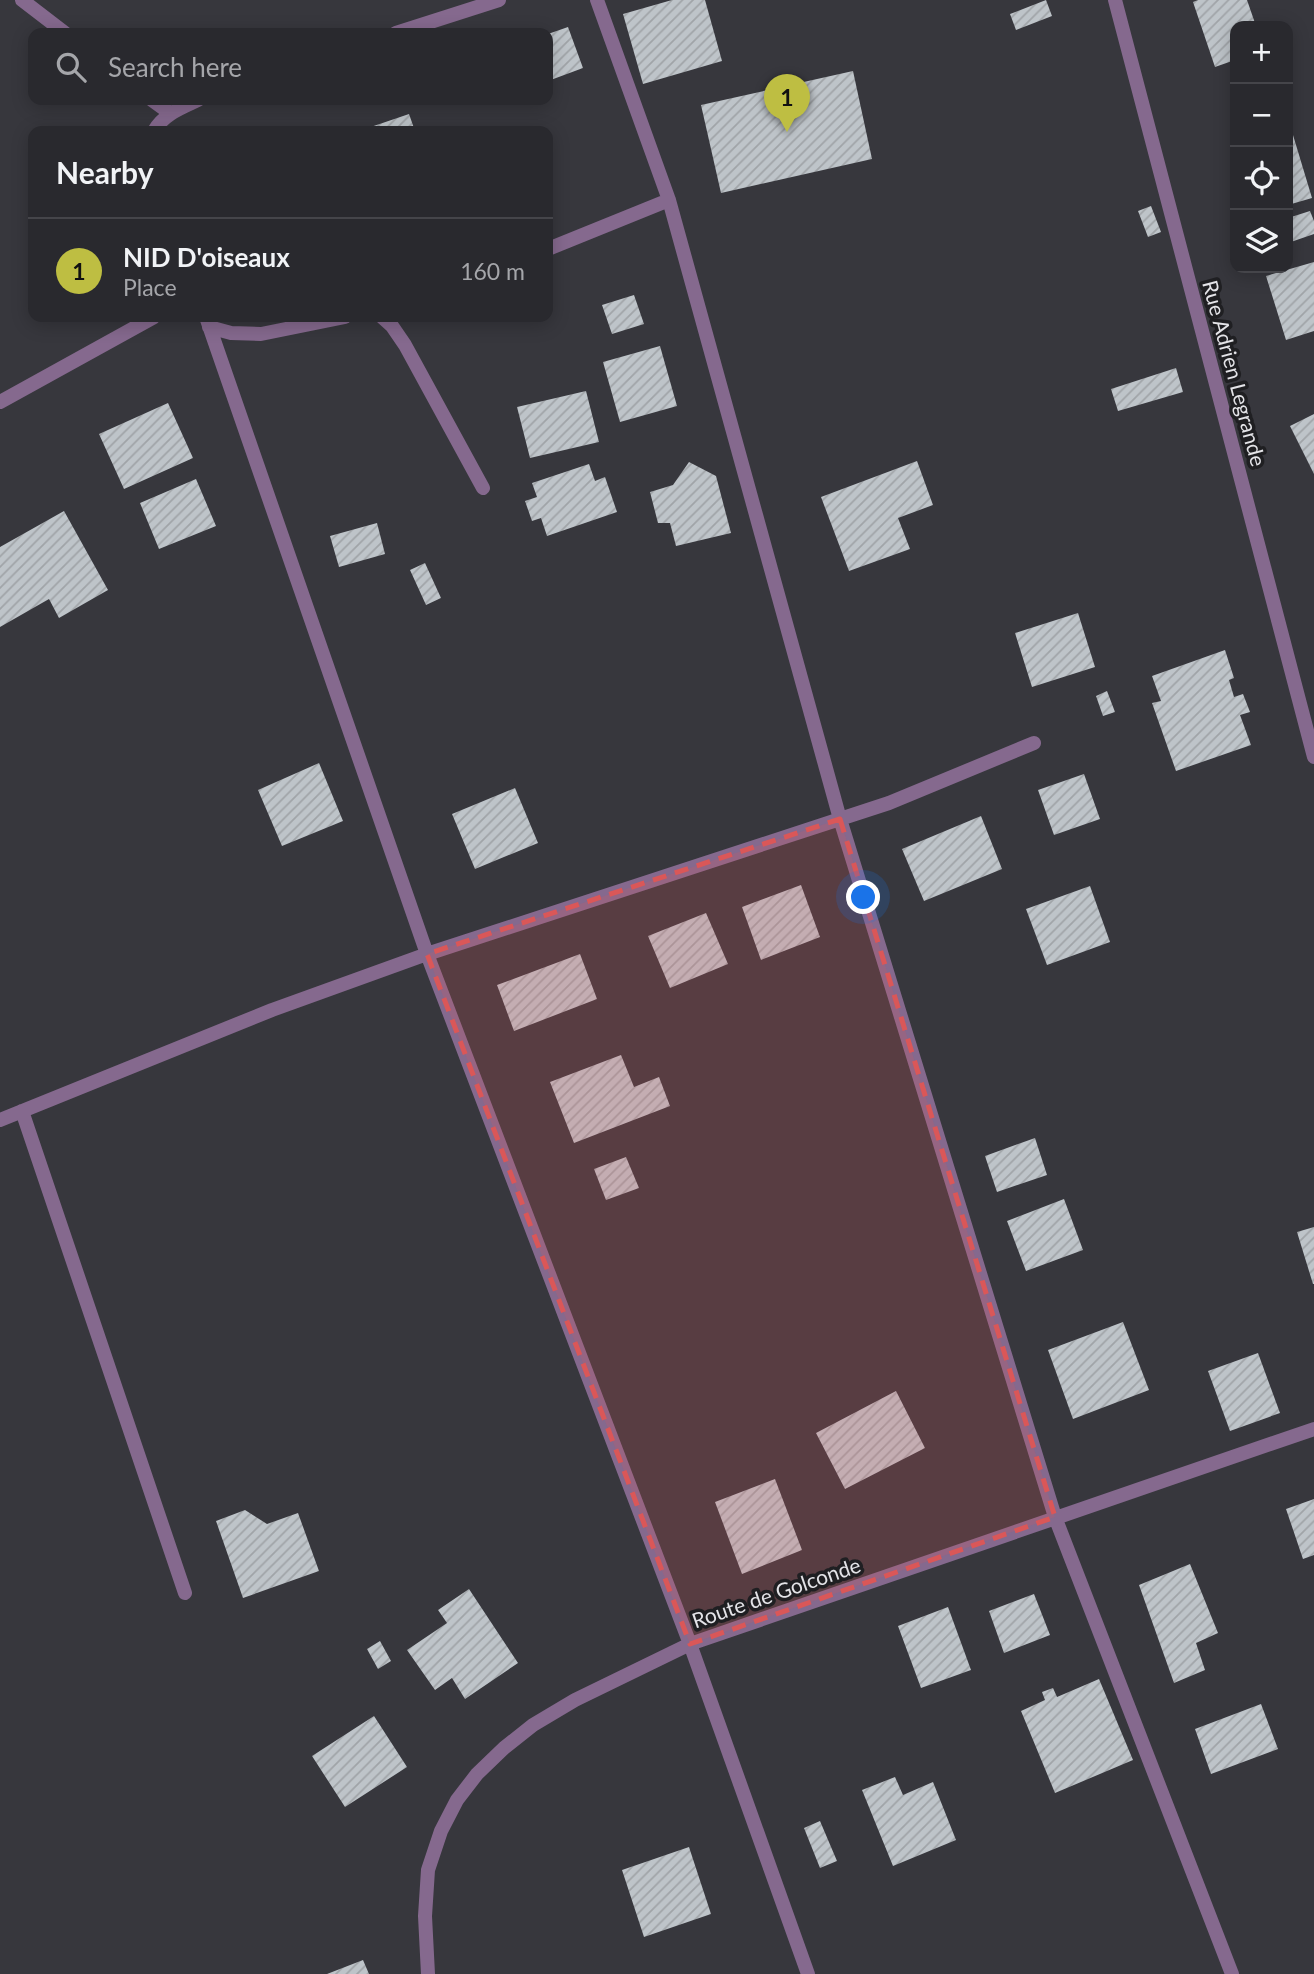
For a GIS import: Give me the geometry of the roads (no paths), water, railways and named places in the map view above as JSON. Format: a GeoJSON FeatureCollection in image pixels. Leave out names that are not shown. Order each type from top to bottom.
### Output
{"type":"FeatureCollection","features":[{"type":"Feature","properties":{"kind":"street"},"geometry":{"type":"LineString","coordinates":[[22,0],[58,28]]}},
{"type":"Feature","properties":{"kind":"street"},"geometry":{"type":"LineString","coordinates":[[412,28],[499,0]]}},
{"type":"Feature","properties":{"kind":"street"},"geometry":{"type":"LineString","coordinates":[[597,0],[669,200],[840,819],[1055,1517],[1232,1974]]}},
{"type":"Feature","properties":{"kind":"street","name":"Rue Adrien Legrande"},"geometry":{"type":"LineString","coordinates":[[1115,0],[1314,757]]}},
{"type":"Feature","properties":{"kind":"street"},"geometry":{"type":"LineString","coordinates":[[159,105],[170,113]]}},
{"type":"Feature","properties":{"kind":"street"},"geometry":{"type":"LineString","coordinates":[[157,126],[170,113],[187,105]]}},
{"type":"Feature","properties":{"kind":"street"},"geometry":{"type":"LineString","coordinates":[[553,247],[669,200]]}},
{"type":"Feature","properties":{"kind":"street"},"geometry":{"type":"LineString","coordinates":[[0,402],[145,322]]}},
{"type":"Feature","properties":{"kind":"street"},"geometry":{"type":"LineString","coordinates":[[207,322],[231,332],[261,334],[320,322]]}},
{"type":"Feature","properties":{"kind":"street"},"geometry":{"type":"LineString","coordinates":[[207,322],[428,954],[690,1644],[808,1974]]}},
{"type":"Feature","properties":{"kind":"street"},"geometry":{"type":"LineString","coordinates":[[388,322],[405,345],[483,488]]}},
{"type":"Feature","properties":{"kind":"street"},"geometry":{"type":"LineString","coordinates":[[0,1120],[272,1010],[428,954],[889,803],[1034,743]]}},
{"type":"Feature","properties":{"kind":"street"},"geometry":{"type":"LineString","coordinates":[[22,1111],[185,1593]]}},
{"type":"Feature","properties":{"kind":"street","name":"Route de Golconde"},"geometry":{"type":"LineString","coordinates":[[428,1974],[425,1916],[428,1870],[441,1831],[457,1800],[477,1774],[533,1725],[575,1700],[690,1644],[1314,1429]]}},
{"type":"Feature","properties":{"kind":"place","name":"NID D'oiseaux"},"geometry":{"type":"Point","coordinates":[787,132]}}]}
